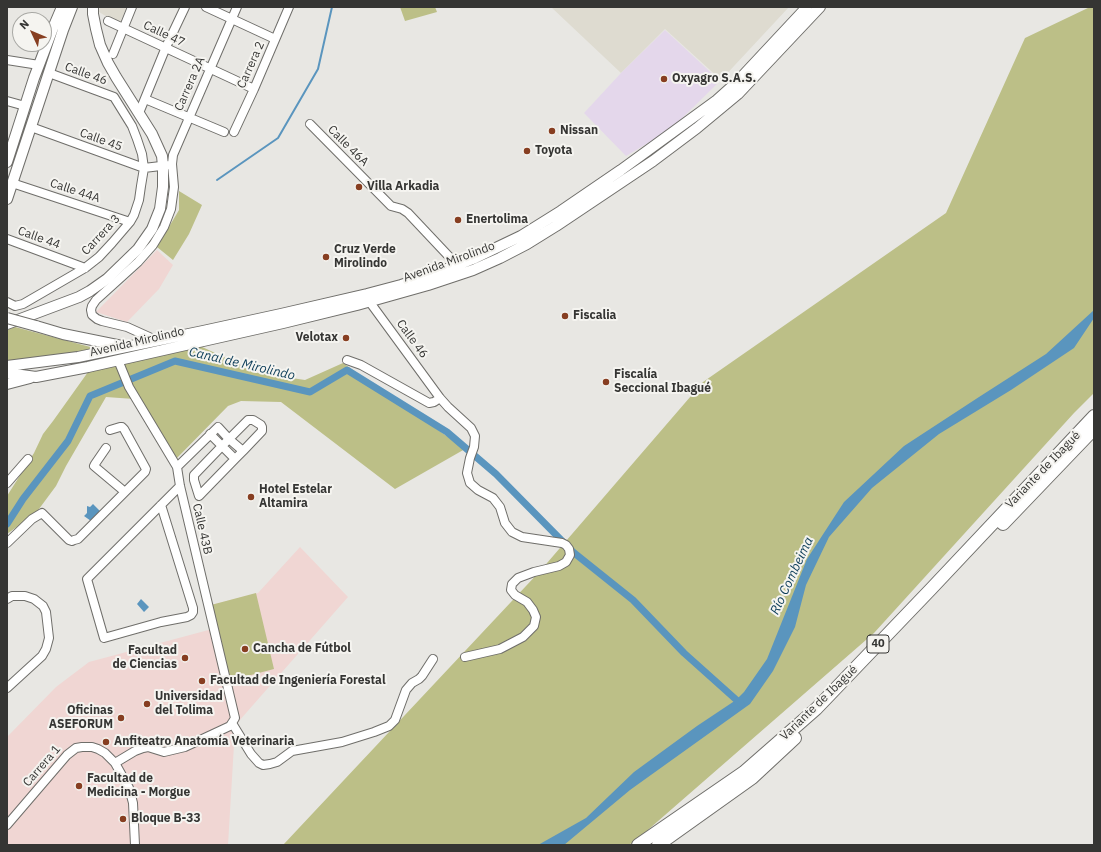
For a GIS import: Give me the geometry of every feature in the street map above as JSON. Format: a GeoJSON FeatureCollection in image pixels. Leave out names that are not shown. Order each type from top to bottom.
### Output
{"type":"FeatureCollection","features":[{"type":"Feature","properties":{"kind":"highway","name":"Variante de Ibagué"},"geometry":{"type":"LineString","coordinates":[[638,845],[744,772],[816,709],[1094,416]]}},
{"type":"Feature","properties":{"kind":"highway","name":"Variante de Ibagué"},"geometry":{"type":"LineString","coordinates":[[658,845],[752,778],[817,717],[1094,429]]}},
{"type":"Feature","properties":{"kind":"main road"},"geometry":{"type":"LineString","coordinates":[[7,162],[9,150],[39,65],[62,7]]}},
{"type":"Feature","properties":{"kind":"main road"},"geometry":{"type":"LineString","coordinates":[[7,198],[72,7]]}},
{"type":"Feature","properties":{"kind":"main road"},"geometry":{"type":"LineString","coordinates":[[7,324],[84,294],[106,279],[138,249],[152,229],[160,209],[168,165],[162,156],[152,134],[108,63],[100,46],[93,7]]}},
{"type":"Feature","properties":{"kind":"main road","name":"Avenida Mirolindo"},"geometry":{"type":"LineString","coordinates":[[8,371],[36,377],[283,323],[329,311],[429,276],[475,258],[514,239],[549,219],[621,170],[717,100],[736,83],[807,7]]}},
{"type":"Feature","properties":{"kind":"main road","name":"Avenida Mirolindo"},"geometry":{"type":"LineString","coordinates":[[7,318],[63,334],[128,347],[428,285],[473,270],[527,244],[653,161],[721,109],[738,94],[819,7]]}},
{"type":"Feature","properties":{"kind":"main road"},"geometry":{"type":"LineString","coordinates":[[8,371],[128,347]]}},
{"type":"Feature","properties":{"kind":"main road"},"geometry":{"type":"LineString","coordinates":[[7,384],[36,377]]}},
{"type":"Feature","properties":{"kind":"street"},"geometry":{"type":"LineString","coordinates":[[113,54],[132,7]]}},
{"type":"Feature","properties":{"kind":"street"},"geometry":{"type":"LineString","coordinates":[[139,114],[166,47],[185,7]]}},
{"type":"Feature","properties":{"kind":"street"},"geometry":{"type":"LineString","coordinates":[[206,7],[275,40]]}},
{"type":"Feature","properties":{"kind":"street","name":"Carrera 2A"},"geometry":{"type":"LineString","coordinates":[[168,165],[237,7]]}},
{"type":"Feature","properties":{"kind":"street","name":"Carrera 2"},"geometry":{"type":"LineString","coordinates":[[234,132],[289,7]]}},
{"type":"Feature","properties":{"kind":"street","name":"Calle 47"},"geometry":{"type":"LineString","coordinates":[[108,21],[254,89]]}},
{"type":"Feature","properties":{"kind":"street"},"geometry":{"type":"LineString","coordinates":[[7,60],[39,65]]}},
{"type":"Feature","properties":{"kind":"street","name":"Calle 46"},"geometry":{"type":"LineString","coordinates":[[49,73],[114,97]]}},
{"type":"Feature","properties":{"kind":"street","name":"Carrera 3"},"geometry":{"type":"LineString","coordinates":[[7,302],[16,306],[23,304],[85,268],[99,257],[112,243],[134,215],[144,168],[142,154],[132,126],[114,97]]}},
{"type":"Feature","properties":{"kind":"street"},"geometry":{"type":"LineString","coordinates":[[145,99],[224,132]]}},
{"type":"Feature","properties":{"kind":"street"},"geometry":{"type":"LineString","coordinates":[[7,101],[25,106]]}},
{"type":"Feature","properties":{"kind":"street","name":"Calle 46A"},"geometry":{"type":"LineString","coordinates":[[310,124],[391,206],[402,209],[408,213],[457,265]]}},
{"type":"Feature","properties":{"kind":"street","name":"Calle 45"},"geometry":{"type":"LineString","coordinates":[[31,127],[144,168],[168,165]]}},
{"type":"Feature","properties":{"kind":"street"},"geometry":{"type":"LineString","coordinates":[[158,341],[127,327],[102,321],[92,315],[91,310],[96,300],[138,262],[153,245],[164,227],[171,210],[174,187],[168,165]]}},
{"type":"Feature","properties":{"kind":"street","name":"Calle 44A"},"geometry":{"type":"LineString","coordinates":[[12,183],[130,222]]}},
{"type":"Feature","properties":{"kind":"street","name":"Calle 44"},"geometry":{"type":"LineString","coordinates":[[7,239],[85,268]]}},
{"type":"Feature","properties":{"kind":"street","name":"Calle 46"},"geometry":{"type":"LineString","coordinates":[[368,297],[440,398],[448,408],[471,428],[475,436],[474,447],[467,474],[470,483],[478,490],[493,498],[500,507],[505,523],[512,532],[522,537],[562,543],[569,549],[570,555],[566,562],[559,566],[534,572],[518,578],[512,584],[511,590],[515,595],[527,602],[533,610],[536,617],[534,626],[523,637],[500,649],[465,657]]}},
{"type":"Feature","properties":{"kind":"street","name":"Calle 43B"},"geometry":{"type":"LineString","coordinates":[[118,360],[129,387],[177,467],[180,486],[235,718],[232,723]]}},
{"type":"Feature","properties":{"kind":"street"},"geometry":{"type":"LineString","coordinates":[[347,360],[361,365],[429,403],[440,398]]}},
{"type":"Feature","properties":{"kind":"street"},"geometry":{"type":"LineString","coordinates":[[248,420],[253,420],[261,425],[263,429],[261,433],[198,496],[194,475],[229,439],[248,420]]}},
{"type":"Feature","properties":{"kind":"street"},"geometry":{"type":"LineString","coordinates":[[7,543],[32,519],[42,513],[69,540],[72,541],[78,538],[145,472],[146,469],[124,429],[120,427],[110,430]]}},
{"type":"Feature","properties":{"kind":"street"},"geometry":{"type":"LineString","coordinates":[[177,467],[218,427],[243,451]]}},
{"type":"Feature","properties":{"kind":"street"},"geometry":{"type":"LineString","coordinates":[[210,434],[235,459]]}},
{"type":"Feature","properties":{"kind":"street"},"geometry":{"type":"LineString","coordinates":[[106,448],[94,466],[125,492]]}},
{"type":"Feature","properties":{"kind":"street"},"geometry":{"type":"LineString","coordinates":[[7,483],[28,459]]}},
{"type":"Feature","properties":{"kind":"street"},"geometry":{"type":"LineString","coordinates":[[161,505],[193,612],[187,617],[161,622],[104,638],[87,579],[161,505],[180,486]]}},
{"type":"Feature","properties":{"kind":"street"},"geometry":{"type":"LineString","coordinates":[[7,599],[12,596],[25,596],[34,599],[43,606],[46,612],[49,638],[42,656],[7,688]]}},
{"type":"Feature","properties":{"kind":"street"},"geometry":{"type":"LineString","coordinates":[[135,845],[132,795],[126,780],[115,763],[135,750],[148,747],[164,752],[185,747],[232,723],[251,754],[259,763],[263,765],[277,762],[292,752],[342,742],[389,726],[395,720],[406,690],[412,683],[422,676],[433,659]]}},
{"type":"Feature","properties":{"kind":"street","name":"Carrera 1"},"geometry":{"type":"LineString","coordinates":[[7,825],[67,755],[76,748],[92,747],[98,749],[105,753],[115,763]]}},
{"type":"Feature","properties":{"kind":"shaded area"},"geometry":{"type":"Polygon","coordinates":[[[100,7],[127,7],[119,24],[99,12],[100,7]]]}},
{"type":"Feature","properties":{"kind":"shaded area"},"geometry":{"type":"Polygon","coordinates":[[[551,7],[789,7],[721,80],[665,29],[621,73],[551,7]]]}},
{"type":"Feature","properties":{"kind":"shaded area"},"geometry":{"type":"Polygon","coordinates":[[[665,30],[720,81],[670,130],[626,156],[584,113],[621,73],[665,30]]]}},
{"type":"Feature","properties":{"kind":"shaded area"},"geometry":{"type":"Polygon","coordinates":[[[157,250],[173,265],[159,289],[127,322],[96,312],[157,250]]]}},
{"type":"Feature","properties":{"kind":"shaded area","name":"Universidad del Tolima"},"geometry":{"type":"Polygon","coordinates":[[[300,547],[348,597],[239,721],[235,728],[228,845],[7,845],[7,737],[56,687],[89,662],[216,628],[211,605],[258,593],[300,547]]]}},
{"type":"Feature","properties":{"kind":"green space"},"geometry":{"type":"Polygon","coordinates":[[[400,7],[435,7],[437,12],[405,21],[400,7]]]}},
{"type":"Feature","properties":{"kind":"green space"},"geometry":{"type":"Polygon","coordinates":[[[1090,7],[1094,7],[1094,393],[1074,413],[874,633],[634,842],[628,845],[283,845],[541,570],[703,382],[946,213],[1025,38],[1090,7]]]}},
{"type":"Feature","properties":{"kind":"green space"},"geometry":{"type":"Polygon","coordinates":[[[179,191],[202,205],[189,234],[173,260],[157,247],[179,210],[179,191]]]}},
{"type":"Feature","properties":{"kind":"green space"},"geometry":{"type":"Polygon","coordinates":[[[15,327],[98,349],[7,364],[7,330],[15,327]]]}},
{"type":"Feature","properties":{"kind":"green space"},"geometry":{"type":"Polygon","coordinates":[[[198,345],[258,373],[305,380],[343,363],[465,449],[395,489],[281,402],[241,401],[228,406],[177,458],[134,399],[106,397],[56,486],[36,513],[7,534],[7,496],[34,453],[43,434],[88,372],[198,345]]]}},
{"type":"Feature","properties":{"kind":"green space","name":"Cancha de Fútbol"},"geometry":{"type":"Polygon","coordinates":[[[256,593],[274,669],[228,681],[211,605],[256,593]]]}},
{"type":"Feature","properties":{"kind":"water"},"geometry":{"type":"Polygon","coordinates":[[[1094,310],[1094,318],[1074,348],[1011,390],[939,434],[872,488],[829,537],[806,585],[795,627],[773,671],[750,704],[630,790],[564,845],[538,845],[586,818],[634,772],[697,726],[736,700],[744,692],[767,659],[807,559],[844,502],[904,446],[1046,354],[1094,310]]]}},
{"type":"Feature","properties":{"kind":"water"},"geometry":{"type":"Polygon","coordinates":[[[93,504],[100,511],[91,521],[84,516],[87,513],[87,506],[90,507],[93,504]]]}},
{"type":"Feature","properties":{"kind":"water"},"geometry":{"type":"Polygon","coordinates":[[[141,599],[149,607],[144,612],[137,604],[141,599]]]}},
{"type":"Feature","properties":{"kind":"waterway"},"geometry":{"type":"LineString","coordinates":[[217,180],[278,138],[318,69],[332,7]]}},
{"type":"Feature","properties":{"kind":"waterway","name":"Canal de Mirolindo"},"geometry":{"type":"LineString","coordinates":[[7,524],[23,499],[68,441],[90,396],[175,361],[310,392],[347,370],[447,432],[496,474],[573,552],[633,600],[684,653],[741,704]]}},
{"type":"Feature","properties":{"kind":"place","name":"Oxyagro S.A.S."},"geometry":{"type":"Point","coordinates":[664,79]}},
{"type":"Feature","properties":{"kind":"place","name":"Nissan"},"geometry":{"type":"Point","coordinates":[552,131]}},
{"type":"Feature","properties":{"kind":"place","name":"Toyota"},"geometry":{"type":"Point","coordinates":[527,151]}},
{"type":"Feature","properties":{"kind":"place","name":"Villa Arkadia"},"geometry":{"type":"Point","coordinates":[359,187]}},
{"type":"Feature","properties":{"kind":"place","name":"Enertolima"},"geometry":{"type":"Point","coordinates":[458,220]}},
{"type":"Feature","properties":{"kind":"place","name":"Cruz Verde Mirolindo"},"geometry":{"type":"Point","coordinates":[326,257]}},
{"type":"Feature","properties":{"kind":"place","name":"Fiscalia"},"geometry":{"type":"Point","coordinates":[565,316]}},
{"type":"Feature","properties":{"kind":"place","name":"Velotax"},"geometry":{"type":"Point","coordinates":[346,338]}},
{"type":"Feature","properties":{"kind":"place","name":"Fiscalía Seccional Ibagué"},"geometry":{"type":"Point","coordinates":[606,382]}},
{"type":"Feature","properties":{"kind":"place","name":"Hotel Estelar Altamira"},"geometry":{"type":"Point","coordinates":[251,497]}},
{"type":"Feature","properties":{"kind":"place","name":"Cancha de Fútbol"},"geometry":{"type":"Point","coordinates":[245,649]}},
{"type":"Feature","properties":{"kind":"place","name":"Facultad de Ciencias"},"geometry":{"type":"Point","coordinates":[185,658]}},
{"type":"Feature","properties":{"kind":"place","name":"Facultad de Ingeniería Forestal"},"geometry":{"type":"Point","coordinates":[202,681]}},
{"type":"Feature","properties":{"kind":"place","name":"Universidad del Tolima"},"geometry":{"type":"Point","coordinates":[147,704]}},
{"type":"Feature","properties":{"kind":"place","name":"Oficinas ASEFORUM"},"geometry":{"type":"Point","coordinates":[121,718]}},
{"type":"Feature","properties":{"kind":"place","name":"Anfiteatro Anatomía Veterinaria"},"geometry":{"type":"Point","coordinates":[106,742]}},
{"type":"Feature","properties":{"kind":"place","name":"Facultad de Medicina - Morgue"},"geometry":{"type":"Point","coordinates":[79,786]}},
{"type":"Feature","properties":{"kind":"place","name":"Bloque B-33"},"geometry":{"type":"Point","coordinates":[123,819]}},
{"type":"Feature","properties":{"kind":"water label","name":"Río Combeima"},"geometry":{"type":"Point","coordinates":[792,576]}}]}
